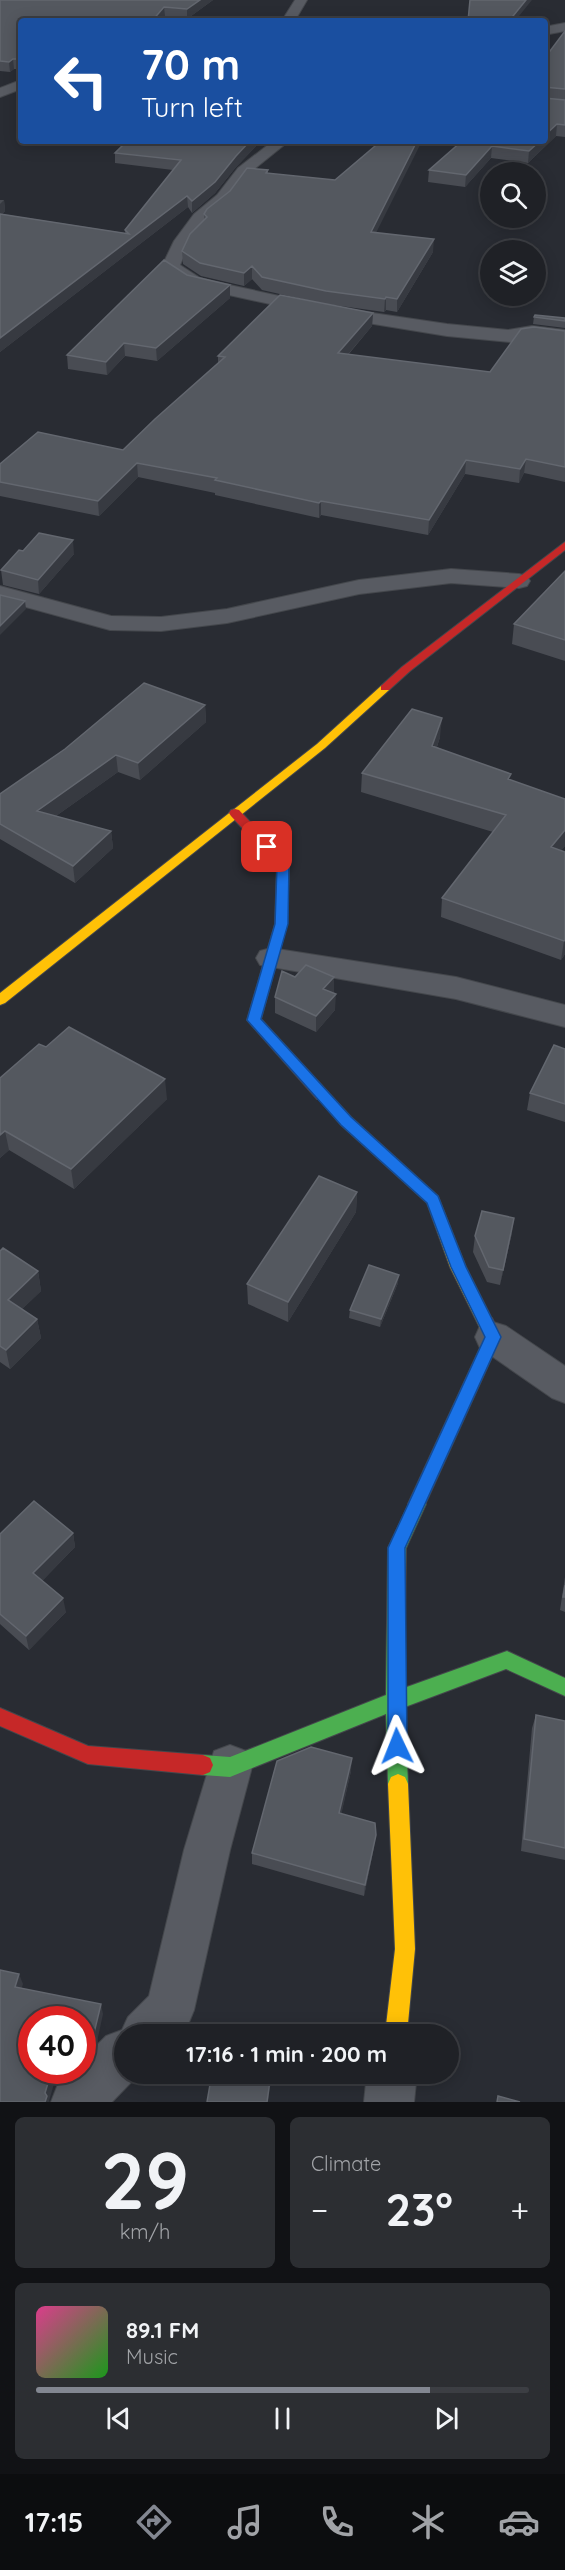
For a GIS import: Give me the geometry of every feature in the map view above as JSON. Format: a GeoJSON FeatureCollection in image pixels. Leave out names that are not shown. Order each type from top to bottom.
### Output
{"type":"FeatureCollection","features":[{"type":"Feature","properties":{"kind":"street"},"geometry":{"type":"LineString","coordinates":[[290,18],[301,0]]}},
{"type":"Feature","properties":{"kind":"street"},"geometry":{"type":"LineString","coordinates":[[548,30],[565,27]]}},
{"type":"Feature","properties":{"kind":"street"},"geometry":{"type":"LineString","coordinates":[[0,93],[18,85]]}},
{"type":"Feature","properties":{"kind":"street"},"geometry":{"type":"LineString","coordinates":[[278,144],[243,171],[223,198],[200,218],[182,241],[171,266],[194,282],[325,311],[447,330],[510,336],[521,332],[532,332],[565,336]]}},
{"type":"Feature","properties":{"kind":"street"},"geometry":{"type":"LineString","coordinates":[[0,1000],[321,746],[406,669],[565,545]]}},
{"type":"Feature","properties":{"kind":"street"},"geometry":{"type":"LineString","coordinates":[[0,593],[110,623],[161,624],[227,616],[359,587],[451,576],[519,581]]}},
{"type":"Feature","properties":{"kind":"street"},"geometry":{"type":"LineString","coordinates":[[235,813],[283,864],[281,924],[254,1020],[346,1121],[433,1200],[458,1267],[493,1337],[565,1387]]}},
{"type":"Feature","properties":{"kind":"street"},"geometry":{"type":"LineString","coordinates":[[271,958],[456,988],[565,1017]]}},
{"type":"Feature","properties":{"kind":"street"},"geometry":{"type":"LineString","coordinates":[[397,2024],[405,1949],[395,1701],[397,1548],[493,1337]]}},
{"type":"Feature","properties":{"kind":"street"},"geometry":{"type":"LineString","coordinates":[[0,1718],[88,1755],[230,1767],[395,1701],[507,1660],[565,1686]]}},
{"type":"Feature","properties":{"kind":"street"},"geometry":{"type":"LineString","coordinates":[[155,2024],[170,2010],[207,1850],[230,1767]]}},
{"type":"Feature","properties":{"kind":"street"},"geometry":{"type":"LineString","coordinates":[[76,2102],[114,2064]]}},
{"type":"Feature","properties":{"kind":"street"},"geometry":{"type":"LineString","coordinates":[[389,2102],[391,2084]]}},
{"type":"Feature","properties":{"kind":"building"},"geometry":{"type":"Polygon","coordinates":[[[0,0],[200,0],[187,9],[164,7],[155,18],[18,18],[18,59],[9,62],[0,61],[0,0]]]}},
{"type":"Feature","properties":{"kind":"building"},"geometry":{"type":"Polygon","coordinates":[[[470,0],[526,0],[511,18],[468,18],[470,0]]]}},
{"type":"Feature","properties":{"kind":"building"},"geometry":{"type":"Polygon","coordinates":[[[565,31],[565,89],[548,87],[548,54],[565,31]]]}},
{"type":"Feature","properties":{"kind":"building"},"geometry":{"type":"Polygon","coordinates":[[[548,98],[565,100],[565,125],[557,124],[548,132],[548,98]]]}},
{"type":"Feature","properties":{"kind":"building"},"geometry":{"type":"Polygon","coordinates":[[[124,144],[247,144],[215,182],[192,201],[187,196],[0,338],[0,214],[129,234],[125,230],[181,160],[115,153],[124,144]]]}},
{"type":"Feature","properties":{"kind":"building"},"geometry":{"type":"Polygon","coordinates":[[[376,144],[415,144],[371,232],[434,239],[397,299],[326,291],[262,277],[252,266],[244,273],[200,263],[182,251],[190,234],[207,217],[204,214],[207,209],[230,191],[247,168],[268,170],[266,173],[335,180],[376,144]]]}},
{"type":"Feature","properties":{"kind":"building"},"geometry":{"type":"Polygon","coordinates":[[[459,144],[537,144],[529,151],[492,146],[466,175],[429,170],[459,144]]]}},
{"type":"Feature","properties":{"kind":"building"},"geometry":{"type":"Polygon","coordinates":[[[164,260],[187,275],[230,285],[156,348],[124,343],[106,362],[67,355],[164,260]]]}},
{"type":"Feature","properties":{"kind":"building"},"geometry":{"type":"Polygon","coordinates":[[[280,295],[373,313],[338,353],[490,372],[521,329],[534,327],[565,331],[565,467],[526,459],[520,469],[466,460],[429,520],[321,501],[319,503],[215,480],[217,478],[137,463],[98,501],[0,482],[0,464],[38,432],[123,450],[225,357],[218,356],[280,295]]]}},
{"type":"Feature","properties":{"kind":"building"},"geometry":{"type":"Polygon","coordinates":[[[535,315],[565,318],[565,321],[534,317],[535,315]]]}},
{"type":"Feature","properties":{"kind":"building"},"geometry":{"type":"Polygon","coordinates":[[[39,533],[73,540],[38,580],[1,570],[19,550],[23,551],[39,533]]]}},
{"type":"Feature","properties":{"kind":"building"},"geometry":{"type":"Polygon","coordinates":[[[565,571],[565,640],[514,624],[565,571]]]}},
{"type":"Feature","properties":{"kind":"building"},"geometry":{"type":"Polygon","coordinates":[[[0,595],[25,601],[0,626],[0,595]]]}},
{"type":"Feature","properties":{"kind":"building"},"geometry":{"type":"Polygon","coordinates":[[[144,683],[205,705],[138,763],[116,755],[37,811],[111,831],[73,866],[0,824],[0,794],[65,749],[144,683]]]}},
{"type":"Feature","properties":{"kind":"building"},"geometry":{"type":"Polygon","coordinates":[[[412,709],[442,718],[432,746],[511,774],[508,779],[565,799],[565,830],[551,847],[565,852],[564,941],[442,898],[506,815],[362,773],[412,709]]]}},
{"type":"Feature","properties":{"kind":"building"},"geometry":{"type":"Polygon","coordinates":[[[306,965],[334,977],[323,989],[336,994],[316,1016],[275,997],[282,971],[295,977],[306,965]]]}},
{"type":"Feature","properties":{"kind":"building"},"geometry":{"type":"Polygon","coordinates":[[[69,1027],[165,1079],[71,1169],[5,1131],[0,1135],[0,1078],[39,1044],[46,1047],[69,1027]]]}},
{"type":"Feature","properties":{"kind":"building"},"geometry":{"type":"Polygon","coordinates":[[[554,1045],[565,1049],[565,1104],[530,1093],[554,1045]]]}},
{"type":"Feature","properties":{"kind":"building"},"geometry":{"type":"Polygon","coordinates":[[[319,1176],[357,1192],[288,1302],[247,1284],[319,1176]]]}},
{"type":"Feature","properties":{"kind":"building"},"geometry":{"type":"Polygon","coordinates":[[[482,1211],[514,1218],[503,1270],[489,1267],[475,1236],[482,1211]]]}},
{"type":"Feature","properties":{"kind":"building"},"geometry":{"type":"Polygon","coordinates":[[[3,1248],[38,1271],[8,1300],[37,1319],[6,1350],[0,1346],[0,1251],[3,1248]]]}},
{"type":"Feature","properties":{"kind":"building"},"geometry":{"type":"Polygon","coordinates":[[[369,1265],[399,1275],[381,1319],[350,1310],[369,1265]]]}},
{"type":"Feature","properties":{"kind":"building"},"geometry":{"type":"Polygon","coordinates":[[[34,1501],[73,1533],[33,1573],[63,1598],[26,1636],[0,1614],[0,1534],[34,1501]]]}},
{"type":"Feature","properties":{"kind":"building"},"geometry":{"type":"Polygon","coordinates":[[[536,1715],[565,1721],[565,1848],[524,1839],[536,1715]]]}},
{"type":"Feature","properties":{"kind":"building"},"geometry":{"type":"Polygon","coordinates":[[[311,1747],[352,1758],[339,1813],[375,1823],[376,1835],[365,1885],[252,1853],[277,1761],[311,1747]]]}},
{"type":"Feature","properties":{"kind":"building"},"geometry":{"type":"Polygon","coordinates":[[[0,1970],[19,1974],[15,1987],[101,2004],[96,2025],[96,2006],[18,2006],[18,2084],[48,2084],[45,2093],[47,2096],[45,2102],[0,2102],[0,1970]]]}},
{"type":"Feature","properties":{"kind":"building"},"geometry":{"type":"Polygon","coordinates":[[[210,2084],[269,2084],[267,2102],[207,2102],[210,2084]]]}},
{"type":"Feature","properties":{"kind":"building"},"geometry":{"type":"Polygon","coordinates":[[[498,2096],[520,2102],[497,2102],[498,2096]]]}},
{"type":"Feature","properties":{"kind":"traffic: fast"},"geometry":{"type":"LineString","coordinates":[[398,1784],[395,1701],[397,1548],[417,1504]]}},
{"type":"Feature","properties":{"kind":"traffic: fast"},"geometry":{"type":"LineString","coordinates":[[203,1765],[230,1767],[395,1701],[507,1660],[565,1687]]}},
{"type":"Feature","properties":{"kind":"traffic: slow"},"geometry":{"type":"LineString","coordinates":[[0,1000],[321,746],[385,688]]}},
{"type":"Feature","properties":{"kind":"traffic: slow"},"geometry":{"type":"LineString","coordinates":[[322,1095],[346,1121],[433,1200],[458,1267],[486,1323]]}},
{"type":"Feature","properties":{"kind":"traffic: slow"},"geometry":{"type":"LineString","coordinates":[[397,2024],[405,1949],[398,1784]]}},
{"type":"Feature","properties":{"kind":"traffic: jam"},"geometry":{"type":"LineString","coordinates":[[385,688],[406,669],[565,545]]}},
{"type":"Feature","properties":{"kind":"traffic: jam"},"geometry":{"type":"LineString","coordinates":[[235,813],[283,864],[281,924],[254,1020],[322,1095]]}},
{"type":"Feature","properties":{"kind":"traffic: jam"},"geometry":{"type":"LineString","coordinates":[[417,1504],[493,1337],[486,1323]]}},
{"type":"Feature","properties":{"kind":"traffic: jam"},"geometry":{"type":"LineString","coordinates":[[0,1717],[88,1755],[203,1765]]}},
{"type":"Feature","properties":{"kind":"route"},"geometry":{"type":"LineString","coordinates":[[267,847],[283,864],[281,924],[254,1020],[346,1121],[433,1200],[458,1267],[493,1337],[397,1548],[395,1701],[397,1746]]}}]}
